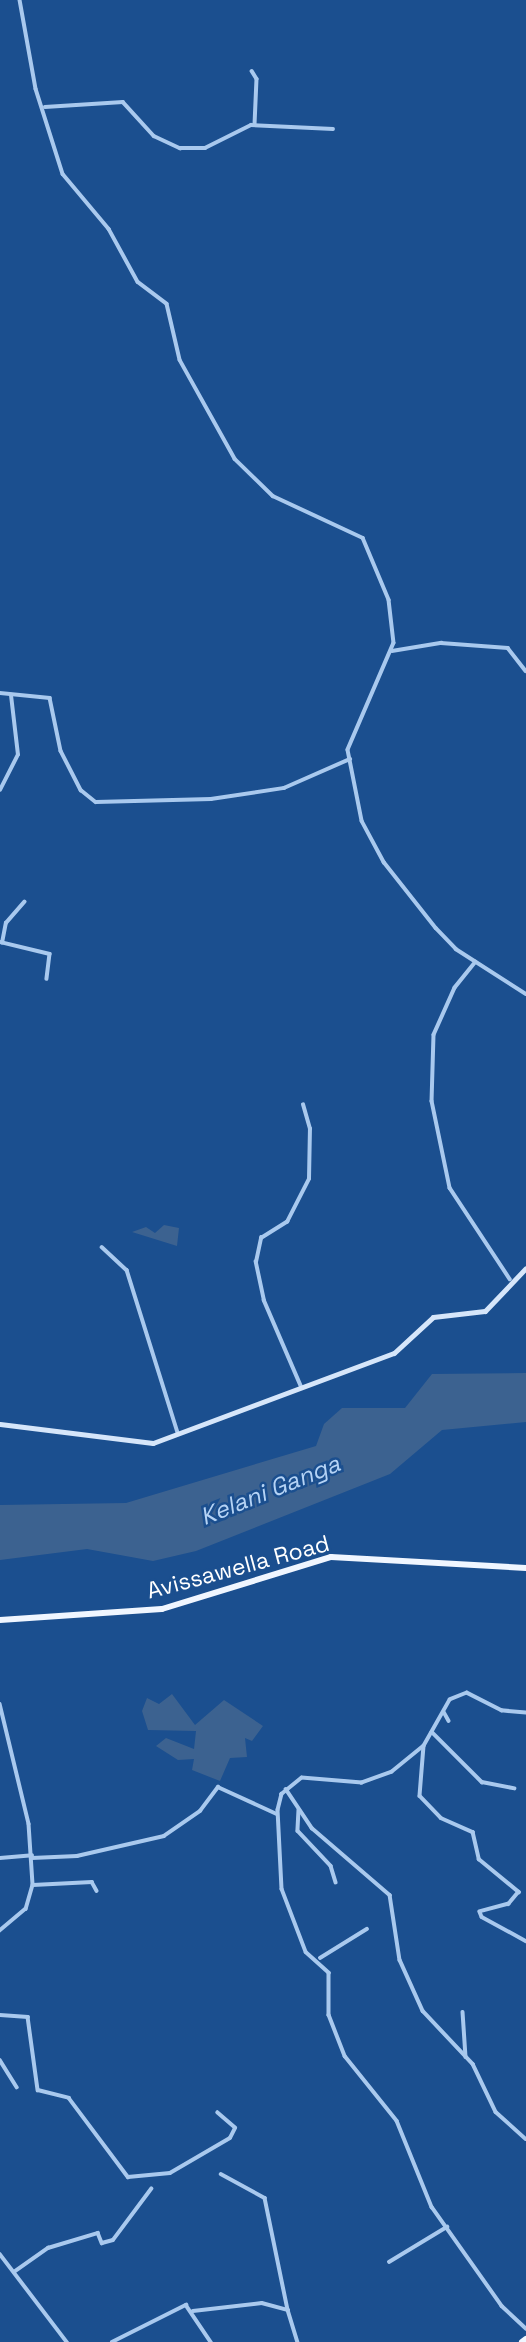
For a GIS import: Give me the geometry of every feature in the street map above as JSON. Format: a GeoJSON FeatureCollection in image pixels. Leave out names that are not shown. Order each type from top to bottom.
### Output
{"type":"FeatureCollection","features":[{"type":"Feature","properties":{"kind":"main road","name":"Avissawella Road"},"geometry":{"type":"LineString","coordinates":[[0,1620],[162,1609],[331,1557],[526,1568]]}},
{"type":"Feature","properties":{"kind":"main road"},"geometry":{"type":"LineString","coordinates":[[522,2342],[526,2339]]}},
{"type":"Feature","properties":{"kind":"street"},"geometry":{"type":"LineString","coordinates":[[19,0],[63,174],[109,229],[138,282],[167,304],[180,360],[235,459],[273,496],[363,538],[388,600],[392,651],[354,724],[350,759],[362,821],[384,862],[436,928],[476,962],[526,994]]}},
{"type":"Feature","properties":{"kind":"street"},"geometry":{"type":"LineString","coordinates":[[252,71],[257,79],[255,125]]}},
{"type":"Feature","properties":{"kind":"street"},"geometry":{"type":"LineString","coordinates":[[45,107],[123,102],[154,136],[180,148],[205,148],[255,125],[333,130]]}},
{"type":"Feature","properties":{"kind":"street"},"geometry":{"type":"LineString","coordinates":[[392,651],[441,643],[508,648],[526,671]]}},
{"type":"Feature","properties":{"kind":"street"},"geometry":{"type":"LineString","coordinates":[[0,693],[50,698],[61,751],[81,790],[96,802],[211,799],[285,789],[350,759]]}},
{"type":"Feature","properties":{"kind":"street"},"geometry":{"type":"LineString","coordinates":[[0,790],[18,755],[11,695]]}},
{"type":"Feature","properties":{"kind":"street"},"geometry":{"type":"LineString","coordinates":[[24,902],[6,923],[1,942],[50,954],[47,979]]}},
{"type":"Feature","properties":{"kind":"street"},"geometry":{"type":"LineString","coordinates":[[476,962],[455,988],[434,1035],[432,1101],[450,1188],[510,1279]]}},
{"type":"Feature","properties":{"kind":"street"},"geometry":{"type":"LineString","coordinates":[[301,1387],[264,1301],[256,1262],[261,1238],[287,1222],[309,1179],[310,1129],[303,1105]]}},
{"type":"Feature","properties":{"kind":"street"},"geometry":{"type":"LineString","coordinates":[[102,1247],[127,1270],[178,1435]]}},
{"type":"Feature","properties":{"kind":"street"},"geometry":{"type":"LineString","coordinates":[[0,1424],[131,1442],[178,1435],[394,1353],[433,1317],[485,1311],[510,1279],[526,1268]]}},
{"type":"Feature","properties":{"kind":"street"},"geometry":{"type":"LineString","coordinates":[[526,1713],[502,1712],[467,1693],[450,1700],[424,1745],[378,1779],[302,1778],[286,1789],[278,1815],[282,1889],[299,1938],[320,1958],[331,1984],[329,2015],[345,2056],[397,2121],[426,2184],[425,2195],[502,2306],[526,2328]]}},
{"type":"Feature","properties":{"kind":"street"},"geometry":{"type":"LineString","coordinates":[[0,1704],[32,1856],[33,1885],[26,1909],[0,1931]]}},
{"type":"Feature","properties":{"kind":"street"},"geometry":{"type":"LineString","coordinates":[[444,1712],[449,1721]]}},
{"type":"Feature","properties":{"kind":"street"},"geometry":{"type":"LineString","coordinates":[[432,1732],[482,1782],[514,1788]]}},
{"type":"Feature","properties":{"kind":"street"},"geometry":{"type":"LineString","coordinates":[[424,1745],[420,1796],[441,1818],[473,1832],[480,1859],[519,1892],[509,1903],[480,1912],[482,1917],[526,1941]]}},
{"type":"Feature","properties":{"kind":"street"},"geometry":{"type":"LineString","coordinates":[[0,1858],[77,1856],[164,1836],[200,1811],[218,1787],[278,1815]]}},
{"type":"Feature","properties":{"kind":"street"},"geometry":{"type":"LineString","coordinates":[[286,1789],[312,1828],[390,1895],[409,1984],[423,2011],[466,2057],[496,2112],[526,2138]]}},
{"type":"Feature","properties":{"kind":"street"},"geometry":{"type":"LineString","coordinates":[[299,1808],[298,1832],[331,1866],[336,1882]]}},
{"type":"Feature","properties":{"kind":"street"},"geometry":{"type":"LineString","coordinates":[[33,1885],[92,1882],[97,1891]]}},
{"type":"Feature","properties":{"kind":"street"},"geometry":{"type":"LineString","coordinates":[[320,1958],[367,1929]]}},
{"type":"Feature","properties":{"kind":"street"},"geometry":{"type":"LineString","coordinates":[[463,2012],[466,2057]]}},
{"type":"Feature","properties":{"kind":"street"},"geometry":{"type":"LineString","coordinates":[[0,2015],[28,2017],[38,2090],[69,2098],[128,2177],[170,2173],[197,2160],[209,2145],[230,2138],[235,2128],[218,2113]]}},
{"type":"Feature","properties":{"kind":"street"},"geometry":{"type":"LineString","coordinates":[[0,2060],[17,2087]]}},
{"type":"Feature","properties":{"kind":"street"},"geometry":{"type":"LineString","coordinates":[[222,2174],[265,2198],[288,2310],[298,2342]]}},
{"type":"Feature","properties":{"kind":"street"},"geometry":{"type":"LineString","coordinates":[[14,2272],[48,2248],[98,2233],[102,2243],[113,2240],[151,2189]]}},
{"type":"Feature","properties":{"kind":"street"},"geometry":{"type":"LineString","coordinates":[[388,2262],[447,2227]]}},
{"type":"Feature","properties":{"kind":"street"},"geometry":{"type":"LineString","coordinates":[[0,2254],[67,2342]]}},
{"type":"Feature","properties":{"kind":"street"},"geometry":{"type":"LineString","coordinates":[[193,2311],[262,2303],[288,2310]]}},
{"type":"Feature","properties":{"kind":"street"},"geometry":{"type":"LineString","coordinates":[[112,2342],[186,2305],[193,2311],[211,2342]]}},
{"type":"Feature","properties":{"kind":"water"},"geometry":{"type":"Polygon","coordinates":[[[164,1225],[179,1228],[177,1246],[132,1232],[146,1227],[155,1233],[164,1225]]]}},
{"type":"Feature","properties":{"kind":"water","name":"Kelani Ganga"},"geometry":{"type":"Polygon","coordinates":[[[526,1373],[526,1422],[442,1430],[390,1474],[196,1551],[153,1561],[87,1549],[0,1560],[0,1505],[126,1503],[316,1446],[324,1424],[342,1408],[405,1408],[432,1374],[526,1373]]]}},
{"type":"Feature","properties":{"kind":"water"},"geometry":{"type":"Polygon","coordinates":[[[172,1694],[195,1725],[224,1700],[263,1726],[252,1741],[245,1738],[247,1757],[230,1758],[220,1781],[192,1770],[194,1759],[178,1760],[156,1746],[166,1738],[194,1749],[196,1731],[148,1730],[142,1711],[147,1698],[159,1704],[172,1694]]]}}]}
